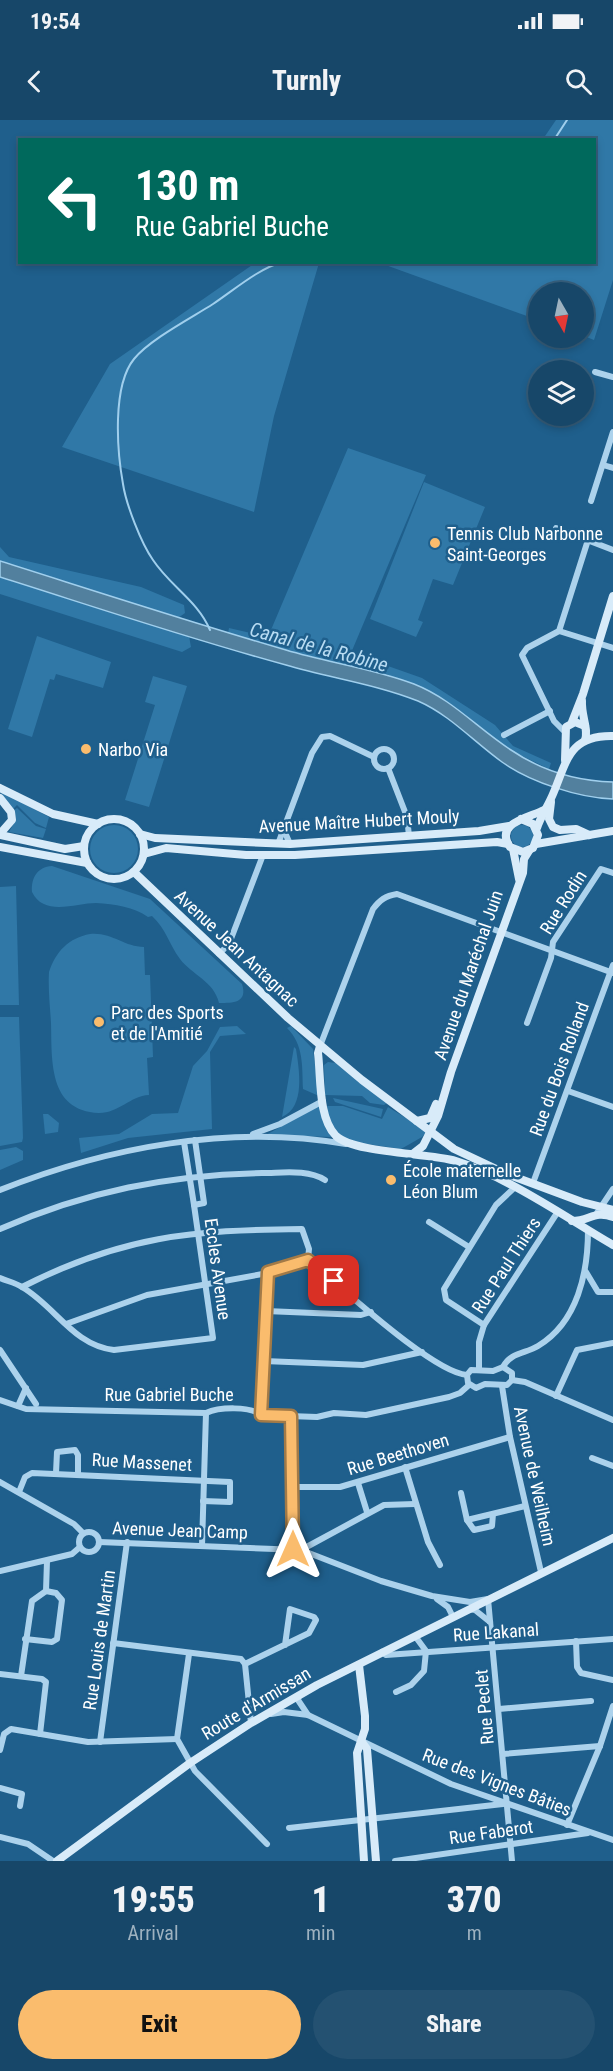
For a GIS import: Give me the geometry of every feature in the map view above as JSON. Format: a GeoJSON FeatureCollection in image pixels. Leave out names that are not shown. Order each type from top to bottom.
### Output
{"type":"FeatureCollection","features":[{"type":"Feature","properties":{"kind":"main road"},"geometry":{"type":"LineString","coordinates":[[564,763],[565,735],[583,694],[613,596]]}},
{"type":"Feature","properties":{"kind":"main road"},"geometry":{"type":"LineString","coordinates":[[532,848],[544,810],[552,796],[564,763],[584,736],[583,694]]}},
{"type":"Feature","properties":{"kind":"main road"},"geometry":{"type":"LineString","coordinates":[[572,722],[578,722],[584,736]]}},
{"type":"Feature","properties":{"kind":"main road"},"geometry":{"type":"LineString","coordinates":[[565,735],[611,736]]}},
{"type":"Feature","properties":{"kind":"main road"},"geometry":{"type":"LineString","coordinates":[[0,788],[38,808],[78,821],[98,824]]}},
{"type":"Feature","properties":{"kind":"main road"},"geometry":{"type":"LineString","coordinates":[[552,796],[549,819],[552,826],[560,830],[576,829],[589,835]]}},
{"type":"Feature","properties":{"kind":"main road"},"geometry":{"type":"LineString","coordinates":[[0,798],[10,812],[12,820],[0,834],[65,849],[84,846]]}},
{"type":"Feature","properties":{"kind":"main road"},"geometry":{"type":"LineString","coordinates":[[519,879],[506,835],[509,826],[544,810]]}},
{"type":"Feature","properties":{"kind":"main road"},"geometry":{"type":"LineString","coordinates":[[521,819],[530,821],[537,829],[548,835],[589,835]]}},
{"type":"Feature","properties":{"kind":"main road"},"geometry":{"type":"LineString","coordinates":[[108,820],[120,820],[130,824],[140,834],[144,854],[134,872],[117,879],[108,878],[93,870],[87,863],[84,846],[89,832],[98,824],[108,820]]}},
{"type":"Feature","properties":{"kind":"main road"},"geometry":{"type":"LineString","coordinates":[[78,821],[89,832]]}},
{"type":"Feature","properties":{"kind":"main road","name":"Avenue Maître Hubert Mouly"},"geometry":{"type":"LineString","coordinates":[[140,834],[155,838],[290,844],[479,831],[509,826]]}},
{"type":"Feature","properties":{"kind":"main road"},"geometry":{"type":"LineString","coordinates":[[510,847],[532,848],[613,831]]}},
{"type":"Feature","properties":{"kind":"main road","name":"Avenue Maître Hubert Mouly"},"geometry":{"type":"LineString","coordinates":[[144,854],[166,848],[263,855],[497,842],[510,847]]}},
{"type":"Feature","properties":{"kind":"main road"},"geometry":{"type":"LineString","coordinates":[[0,847],[87,863]]}},
{"type":"Feature","properties":{"kind":"main road","name":"Avenue du Maréchal Juin"},"geometry":{"type":"LineString","coordinates":[[432,1130],[501,933],[525,855],[532,848]]}},
{"type":"Feature","properties":{"kind":"main road","name":"Avenue Jean Antagnac"},"geometry":{"type":"LineString","coordinates":[[134,872],[306,1034],[453,1148],[498,1171],[600,1210]]}},
{"type":"Feature","properties":{"kind":"main road"},"geometry":{"type":"LineString","coordinates":[[320,1046],[323,1101],[328,1126],[347,1144],[414,1153],[478,1168],[613,1245]]}},
{"type":"Feature","properties":{"kind":"main road"},"geometry":{"type":"LineString","coordinates":[[320,1069],[323,1062],[336,1058]]}},
{"type":"Feature","properties":{"kind":"main road","name":"Avenue du Maréchal Juin"},"geometry":{"type":"LineString","coordinates":[[417,1121],[424,1121],[432,1115],[448,1082]]}},
{"type":"Feature","properties":{"kind":"main road"},"geometry":{"type":"LineString","coordinates":[[414,1153],[423,1146],[432,1130]]}},
{"type":"Feature","properties":{"kind":"main road"},"geometry":{"type":"LineString","coordinates":[[582,1202],[588,1208],[586,1219]]}},
{"type":"Feature","properties":{"kind":"main road"},"geometry":{"type":"LineString","coordinates":[[572,1221],[586,1219],[600,1210],[613,1210]]}},
{"type":"Feature","properties":{"kind":"main road"},"geometry":{"type":"LineString","coordinates":[[600,1210],[613,1217]]}},
{"type":"Feature","properties":{"kind":"main road","name":"Route d'Armissan"},"geometry":{"type":"LineString","coordinates":[[55,1861],[190,1763],[264,1715],[382,1652],[613,1538]]}},
{"type":"Feature","properties":{"kind":"main road"},"geometry":{"type":"LineString","coordinates":[[359,1665],[365,1716],[362,1742],[357,1747],[364,1861]]}},
{"type":"Feature","properties":{"kind":"main road"},"geometry":{"type":"LineString","coordinates":[[362,1742],[367,1749],[376,1861]]}},
{"type":"Feature","properties":{"kind":"street"},"geometry":{"type":"LineString","coordinates":[[596,372],[613,377]]}},
{"type":"Feature","properties":{"kind":"street"},"geometry":{"type":"LineString","coordinates":[[591,501],[613,432]]}},
{"type":"Feature","properties":{"kind":"street"},"geometry":{"type":"LineString","coordinates":[[603,465],[613,468]]}},
{"type":"Feature","properties":{"kind":"street"},"geometry":{"type":"LineString","coordinates":[[556,528],[613,550]]}},
{"type":"Feature","properties":{"kind":"street"},"geometry":{"type":"LineString","coordinates":[[565,735],[550,711],[522,654],[527,648],[559,631],[588,540]]}},
{"type":"Feature","properties":{"kind":"street"},"geometry":{"type":"LineString","coordinates":[[559,631],[613,648]]}},
{"type":"Feature","properties":{"kind":"street"},"geometry":{"type":"LineString","coordinates":[[504,735],[550,711]]}},
{"type":"Feature","properties":{"kind":"street"},"geometry":{"type":"LineString","coordinates":[[278,844],[312,753],[322,737],[330,736],[375,757]]}},
{"type":"Feature","properties":{"kind":"street"},"geometry":{"type":"LineString","coordinates":[[375,757],[381,750],[391,752],[394,761],[388,768]]}},
{"type":"Feature","properties":{"kind":"street"},"geometry":{"type":"LineString","coordinates":[[375,757],[377,765],[388,768]]}},
{"type":"Feature","properties":{"kind":"street"},"geometry":{"type":"LineString","coordinates":[[388,768],[407,818],[409,836]]}},
{"type":"Feature","properties":{"kind":"street"},"geometry":{"type":"LineString","coordinates":[[284,828],[290,844]]}},
{"type":"Feature","properties":{"kind":"street"},"geometry":{"type":"LineString","coordinates":[[246,855],[256,868]]}},
{"type":"Feature","properties":{"kind":"street"},"geometry":{"type":"LineString","coordinates":[[219,954],[229,944],[255,882],[256,868],[263,855]]}},
{"type":"Feature","properties":{"kind":"street","name":"Rue Rodin"},"geometry":{"type":"LineString","coordinates":[[526,1023],[552,951],[553,942],[601,869],[613,873]]}},
{"type":"Feature","properties":{"kind":"street"},"geometry":{"type":"LineString","coordinates":[[320,1046],[373,909],[380,900],[397,894],[501,933],[612,970]]}},
{"type":"Feature","properties":{"kind":"street","name":"Rue du Bois Rolland"},"geometry":{"type":"LineString","coordinates":[[533,1183],[612,970]]}},
{"type":"Feature","properties":{"kind":"street"},"geometry":{"type":"LineString","coordinates":[[306,1034],[326,1033]]}},
{"type":"Feature","properties":{"kind":"street"},"geometry":{"type":"LineString","coordinates":[[326,1033],[336,1058]]}},
{"type":"Feature","properties":{"kind":"street"},"geometry":{"type":"LineString","coordinates":[[568,1091],[612,1107],[613,1098]]}},
{"type":"Feature","properties":{"kind":"street"},"geometry":{"type":"LineString","coordinates":[[232,1139],[263,1132],[323,1101]]}},
{"type":"Feature","properties":{"kind":"street"},"geometry":{"type":"LineString","coordinates":[[0,1190],[52,1171],[116,1153],[195,1140],[263,1137],[347,1144]]}},
{"type":"Feature","properties":{"kind":"street"},"geometry":{"type":"LineString","coordinates":[[194,1205],[204,1203],[195,1140]]}},
{"type":"Feature","properties":{"kind":"street","name":"Eccles Avenue"},"geometry":{"type":"LineString","coordinates":[[66,1324],[84,1342],[114,1350],[213,1338],[184,1142]]}},
{"type":"Feature","properties":{"kind":"street"},"geometry":{"type":"LineString","coordinates":[[0,1229],[98,1194],[188,1176],[299,1173],[317,1175],[325,1180]]}},
{"type":"Feature","properties":{"kind":"street"},"geometry":{"type":"LineString","coordinates":[[484,1325],[446,1300],[444,1288],[496,1205],[514,1188]]}},
{"type":"Feature","properties":{"kind":"street"},"geometry":{"type":"LineString","coordinates":[[600,1210],[613,1189]]}},
{"type":"Feature","properties":{"kind":"street","name":"Rue Paul Thiers"},"geometry":{"type":"LineString","coordinates":[[479,1369],[479,1342],[484,1325],[556,1213]]}},
{"type":"Feature","properties":{"kind":"street"},"geometry":{"type":"LineString","coordinates":[[429,1222],[469,1247]]}},
{"type":"Feature","properties":{"kind":"street"},"geometry":{"type":"LineString","coordinates":[[22,1287],[62,1267],[105,1251],[198,1232],[302,1229],[309,1250],[308,1260]]}},
{"type":"Feature","properties":{"kind":"street"},"geometry":{"type":"LineString","coordinates":[[467,1375],[471,1370],[493,1371],[503,1367],[513,1355],[536,1347],[557,1331],[567,1316],[586,1272],[588,1230]]}},
{"type":"Feature","properties":{"kind":"street"},"geometry":{"type":"LineString","coordinates":[[0,1278],[22,1287],[66,1324],[147,1295],[268,1272],[308,1260]]}},
{"type":"Feature","properties":{"kind":"street"},"geometry":{"type":"LineString","coordinates":[[308,1260],[422,1352],[456,1375],[467,1375]]}},
{"type":"Feature","properties":{"kind":"street"},"geometry":{"type":"LineString","coordinates":[[261,1415],[268,1272]]}},
{"type":"Feature","properties":{"kind":"street"},"geometry":{"type":"LineString","coordinates":[[586,1272],[598,1292],[613,1292]]}},
{"type":"Feature","properties":{"kind":"street"},"geometry":{"type":"LineString","coordinates":[[266,1311],[362,1315],[371,1312]]}},
{"type":"Feature","properties":{"kind":"street"},"geometry":{"type":"LineString","coordinates":[[556,1396],[577,1350],[613,1343]]}},
{"type":"Feature","properties":{"kind":"street"},"geometry":{"type":"LineString","coordinates":[[0,1350],[38,1406]]}},
{"type":"Feature","properties":{"kind":"street"},"geometry":{"type":"LineString","coordinates":[[264,1361],[363,1365],[422,1352]]}},
{"type":"Feature","properties":{"kind":"street"},"geometry":{"type":"LineString","coordinates":[[503,1367],[511,1371],[512,1380]]}},
{"type":"Feature","properties":{"kind":"street"},"geometry":{"type":"LineString","coordinates":[[467,1375],[470,1386],[476,1388],[494,1384],[502,1386],[512,1380],[525,1382],[613,1420]]}},
{"type":"Feature","properties":{"kind":"street","name":"Rue Gabriel Buche"},"geometry":{"type":"LineString","coordinates":[[0,1400],[18,1406],[206,1413],[214,1409],[256,1410],[261,1415],[316,1417],[334,1413],[366,1415],[449,1397],[470,1386]]}},
{"type":"Feature","properties":{"kind":"street","name":"Avenue de Weilheim"},"geometry":{"type":"LineString","coordinates":[[502,1386],[510,1437],[541,1572]]}},
{"type":"Feature","properties":{"kind":"street"},"geometry":{"type":"LineString","coordinates":[[18,1406],[26,1388]]}},
{"type":"Feature","properties":{"kind":"street"},"geometry":{"type":"LineString","coordinates":[[202,1546],[206,1413]]}},
{"type":"Feature","properties":{"kind":"street"},"geometry":{"type":"LineString","coordinates":[[291,1416],[293,1549]]}},
{"type":"Feature","properties":{"kind":"street","name":"Rue Beethoven"},"geometry":{"type":"LineString","coordinates":[[293,1487],[340,1487],[358,1483],[510,1437]]}},
{"type":"Feature","properties":{"kind":"street","name":"Rue Massenet"},"geometry":{"type":"LineString","coordinates":[[56,1473],[57,1452],[75,1450],[78,1455],[78,1474]]}},
{"type":"Feature","properties":{"kind":"street"},"geometry":{"type":"LineString","coordinates":[[592,1458],[613,1466]]}},
{"type":"Feature","properties":{"kind":"street"},"geometry":{"type":"LineString","coordinates":[[405,1467],[428,1542],[440,1565]]}},
{"type":"Feature","properties":{"kind":"street","name":"Rue Massenet"},"geometry":{"type":"LineString","coordinates":[[19,1492],[28,1474],[56,1473],[230,1482],[230,1502],[203,1501]]}},
{"type":"Feature","properties":{"kind":"street","name":"Avenue Jean Camp"},"geometry":{"type":"LineString","coordinates":[[0,1482],[74,1524],[83,1533],[95,1534],[99,1542]]}},
{"type":"Feature","properties":{"kind":"street"},"geometry":{"type":"LineString","coordinates":[[358,1483],[367,1512]]}},
{"type":"Feature","properties":{"kind":"street"},"geometry":{"type":"LineString","coordinates":[[461,1493],[467,1520],[474,1530],[492,1526],[493,1514]]}},
{"type":"Feature","properties":{"kind":"street"},"geometry":{"type":"LineString","coordinates":[[301,1550],[367,1512],[384,1505],[416,1504]]}},
{"type":"Feature","properties":{"kind":"street"},"geometry":{"type":"LineString","coordinates":[[467,1520],[525,1506]]}},
{"type":"Feature","properties":{"kind":"street"},"geometry":{"type":"LineString","coordinates":[[0,1571],[72,1554],[80,1547],[79,1538],[83,1533]]}},
{"type":"Feature","properties":{"kind":"street","name":"Avenue Jean Camp"},"geometry":{"type":"LineString","coordinates":[[99,1542],[301,1550],[381,1581],[432,1596],[454,1601],[488,1599]]}},
{"type":"Feature","properties":{"kind":"street","name":"Avenue Jean Camp"},"geometry":{"type":"LineString","coordinates":[[80,1547],[92,1551],[99,1542]]}},
{"type":"Feature","properties":{"kind":"street","name":"Rue Louis de Martin"},"geometry":{"type":"LineString","coordinates":[[100,1742],[127,1542]]}},
{"type":"Feature","properties":{"kind":"street"},"geometry":{"type":"LineString","coordinates":[[46,1591],[47,1561]]}},
{"type":"Feature","properties":{"kind":"street"},"geometry":{"type":"LineString","coordinates":[[21,1676],[25,1638],[32,1600],[46,1591],[56,1593],[63,1600],[57,1639],[52,1642],[25,1638]]}},
{"type":"Feature","properties":{"kind":"street","name":"Avenue Jean Camp"},"geometry":{"type":"LineString","coordinates":[[432,1596],[448,1607],[453,1617]]}},
{"type":"Feature","properties":{"kind":"street","name":"Rue Peclet"},"geometry":{"type":"LineString","coordinates":[[488,1599],[512,1861]]}},
{"type":"Feature","properties":{"kind":"street"},"geometry":{"type":"LineString","coordinates":[[453,1617],[457,1608],[454,1601]]}},
{"type":"Feature","properties":{"kind":"street"},"geometry":{"type":"LineString","coordinates":[[245,1664],[285,1645],[309,1633],[316,1620],[314,1617],[290,1609],[285,1645]]}},
{"type":"Feature","properties":{"kind":"street"},"geometry":{"type":"LineString","coordinates":[[468,1609],[475,1610],[491,1623]]}},
{"type":"Feature","properties":{"kind":"street"},"geometry":{"type":"LineString","coordinates":[[396,1692],[411,1684],[424,1671],[426,1651],[415,1636]]}},
{"type":"Feature","properties":{"kind":"street","name":"Rue Lakanal"},"geometry":{"type":"LineString","coordinates":[[382,1652],[386,1655],[613,1639]]}},
{"type":"Feature","properties":{"kind":"street"},"geometry":{"type":"LineString","coordinates":[[576,1641],[577,1667],[581,1673],[613,1680]]}},
{"type":"Feature","properties":{"kind":"street"},"geometry":{"type":"LineString","coordinates":[[113,1643],[241,1659],[245,1664],[251,1723]]}},
{"type":"Feature","properties":{"kind":"street"},"geometry":{"type":"LineString","coordinates":[[189,1654],[177,1739],[195,1771],[267,1844]]}},
{"type":"Feature","properties":{"kind":"street"},"geometry":{"type":"LineString","coordinates":[[0,1674],[46,1682],[40,1734]]}},
{"type":"Feature","properties":{"kind":"street"},"geometry":{"type":"LineString","coordinates":[[299,1695],[298,1700],[309,1714]]}},
{"type":"Feature","properties":{"kind":"street"},"geometry":{"type":"LineString","coordinates":[[499,1709],[591,1701]]}},
{"type":"Feature","properties":{"kind":"street"},"geometry":{"type":"LineString","coordinates":[[567,1825],[600,1746],[613,1706]]}},
{"type":"Feature","properties":{"kind":"street","name":"Rue des Vignes Bâties"},"geometry":{"type":"LineString","coordinates":[[264,1715],[284,1712],[309,1714],[451,1784],[613,1840]]}},
{"type":"Feature","properties":{"kind":"street"},"geometry":{"type":"LineString","coordinates":[[0,1750],[7,1730],[100,1742],[177,1739]]}},
{"type":"Feature","properties":{"kind":"street"},"geometry":{"type":"LineString","coordinates":[[503,1754],[600,1746]]}},
{"type":"Feature","properties":{"kind":"street"},"geometry":{"type":"LineString","coordinates":[[0,1788],[22,1794],[20,1806]]}},
{"type":"Feature","properties":{"kind":"street"},"geometry":{"type":"LineString","coordinates":[[289,1828],[373,1821],[507,1804]]}},
{"type":"Feature","properties":{"kind":"street","name":"Rue Faberot"},"geometry":{"type":"LineString","coordinates":[[395,1861],[590,1832]]}},
{"type":"Feature","properties":{"kind":"street"},"geometry":{"type":"LineString","coordinates":[[0,1837],[28,1844],[55,1861]]}},
{"type":"Feature","properties":{"kind":"shaded area"},"geometry":{"type":"Polygon","coordinates":[[[556,120],[613,120],[613,280],[594,340],[594,282],[528,282],[528,316],[383,264],[596,264],[596,138],[544,138],[556,120]]]}},
{"type":"Feature","properties":{"kind":"shaded area"},"geometry":{"type":"Polygon","coordinates":[[[254,264],[319,264],[274,416],[254,512],[62,447],[110,364],[254,264]]]}},
{"type":"Feature","properties":{"kind":"shaded area"},"geometry":{"type":"Polygon","coordinates":[[[348,448],[426,475],[351,653],[422,678],[495,725],[513,746],[551,763],[549,769],[510,750],[387,674],[292,652],[228,633],[229,628],[268,637],[348,448]]]}},
{"type":"Feature","properties":{"kind":"shaded area","name":"Tennis Club Narbonne Saint-Georges"},"geometry":{"type":"Polygon","coordinates":[[[424,482],[485,507],[453,585],[433,579],[418,620],[423,622],[416,637],[370,619],[424,482]]]}},
{"type":"Feature","properties":{"kind":"shaded area"},"geometry":{"type":"Polygon","coordinates":[[[0,547],[9,557],[141,587],[184,605],[185,613],[178,618],[0,561],[0,547]]]}},
{"type":"Feature","properties":{"kind":"shaded area"},"geometry":{"type":"Polygon","coordinates":[[[0,561],[302,655],[414,684],[428,690],[535,764],[560,774],[586,780],[613,782],[613,799],[585,796],[555,788],[526,776],[502,762],[441,714],[418,701],[214,644],[0,577],[0,561]]]}},
{"type":"Feature","properties":{"kind":"shaded area"},"geometry":{"type":"Polygon","coordinates":[[[0,577],[189,636],[191,647],[182,652],[0,594],[0,577]]]}},
{"type":"Feature","properties":{"kind":"shaded area"},"geometry":{"type":"Polygon","coordinates":[[[37,636],[111,662],[103,688],[56,674],[54,680],[50,679],[32,737],[8,729],[37,636]]]}},
{"type":"Feature","properties":{"kind":"shaded area"},"geometry":{"type":"Polygon","coordinates":[[[153,676],[187,686],[149,807],[125,800],[155,705],[145,702],[153,676]]]}},
{"type":"Feature","properties":{"kind":"shaded area"},"geometry":{"type":"Polygon","coordinates":[[[0,791],[49,817],[46,828],[35,823],[17,805],[12,810],[0,791]]]}},
{"type":"Feature","properties":{"kind":"shaded area"},"geometry":{"type":"Polygon","coordinates":[[[17,808],[36,826],[46,829],[43,838],[9,832],[14,823],[13,811],[17,808]]]}},
{"type":"Feature","properties":{"kind":"shaded area"},"geometry":{"type":"Polygon","coordinates":[[[114,825],[131,832],[138,849],[131,866],[114,873],[97,866],[90,849],[97,832],[114,825]]]}},
{"type":"Feature","properties":{"kind":"shaded area"},"geometry":{"type":"Polygon","coordinates":[[[518,825],[526,825],[533,832],[533,840],[526,847],[518,847],[511,840],[511,832],[518,825]]]}},
{"type":"Feature","properties":{"kind":"shaded area"},"geometry":{"type":"Polygon","coordinates":[[[52,866],[150,899],[242,984],[241,998],[234,1002],[219,1003],[208,984],[180,959],[161,926],[152,916],[148,917],[130,908],[110,904],[96,903],[61,907],[44,904],[37,900],[32,892],[34,878],[42,869],[52,866]]]}},
{"type":"Feature","properties":{"kind":"shaded area"},"geometry":{"type":"Polygon","coordinates":[[[16,886],[19,1005],[0,1005],[0,887],[16,886]]]}},
{"type":"Feature","properties":{"kind":"shaded area"},"geometry":{"type":"Polygon","coordinates":[[[90,934],[105,935],[130,945],[144,947],[145,975],[150,975],[153,1057],[147,1058],[149,1095],[136,1098],[113,1110],[99,1113],[82,1110],[70,1103],[62,1093],[56,1081],[52,1052],[49,972],[55,958],[64,947],[90,934]]]}},
{"type":"Feature","properties":{"kind":"shaded area"},"geometry":{"type":"Polygon","coordinates":[[[0,1017],[19,1017],[23,1138],[22,1142],[0,1146],[0,1017]]]}},
{"type":"Feature","properties":{"kind":"shaded area"},"geometry":{"type":"Polygon","coordinates":[[[237,1026],[246,1034],[220,1036],[210,1052],[212,1129],[128,1138],[81,1153],[79,1138],[119,1134],[152,1114],[178,1113],[193,1066],[207,1051],[220,1027],[237,1026]]]}},
{"type":"Feature","properties":{"kind":"shaded area"},"geometry":{"type":"Polygon","coordinates":[[[291,1026],[313,1049],[319,1096],[303,1089],[302,1064],[297,1041],[287,1028],[291,1026]]]}},
{"type":"Feature","properties":{"kind":"shaded area"},"geometry":{"type":"Polygon","coordinates":[[[294,1047],[298,1067],[298,1096],[290,1112],[282,1117],[294,1047]]]}},
{"type":"Feature","properties":{"kind":"shaded area"},"geometry":{"type":"Polygon","coordinates":[[[328,1062],[336,1063],[387,1103],[384,1105],[370,1103],[362,1096],[325,1095],[324,1065],[328,1062]]]}},
{"type":"Feature","properties":{"kind":"shaded area"},"geometry":{"type":"Polygon","coordinates":[[[333,1098],[383,1109],[381,1117],[335,1102],[333,1098]]]}},
{"type":"Feature","properties":{"kind":"shaded area"},"geometry":{"type":"Polygon","coordinates":[[[321,1104],[325,1127],[332,1137],[266,1135],[321,1104]]]}},
{"type":"Feature","properties":{"kind":"shaded area"},"geometry":{"type":"Polygon","coordinates":[[[327,1106],[343,1106],[382,1119],[388,1107],[427,1131],[422,1137],[401,1149],[347,1141],[330,1126],[327,1106]]]}},
{"type":"Feature","properties":{"kind":"shaded area"},"geometry":{"type":"Polygon","coordinates":[[[43,1114],[48,1114],[59,1123],[58,1132],[45,1134],[43,1114]]]}},
{"type":"Feature","properties":{"kind":"shaded area"},"geometry":{"type":"Polygon","coordinates":[[[16,1147],[23,1151],[23,1160],[0,1170],[0,1150],[16,1147]]]}},
{"type":"Feature","properties":{"kind":"waterway"},"geometry":{"type":"LineString","coordinates":[[555,138],[567,120]]}},
{"type":"Feature","properties":{"kind":"waterway"},"geometry":{"type":"LineString","coordinates":[[210,630],[198,610],[153,560],[139,534],[131,512],[123,484],[119,454],[118,419],[122,385],[134,359],[150,344],[256,274],[277,264]]}},
{"type":"Feature","properties":{"kind":"place","name":"Tennis Club Narbonne Saint-Georges"},"geometry":{"type":"Point","coordinates":[435,543]}},
{"type":"Feature","properties":{"kind":"place","name":"Narbo Via"},"geometry":{"type":"Point","coordinates":[86,749]}},
{"type":"Feature","properties":{"kind":"place","name":"Parc des Sports et de l'Amitié"},"geometry":{"type":"Point","coordinates":[99,1022]}},
{"type":"Feature","properties":{"kind":"place","name":"École maternelle Léon Blum"},"geometry":{"type":"Point","coordinates":[391,1180]}},
{"type":"Feature","properties":{"kind":"route"},"geometry":{"type":"LineString","coordinates":[[293,1549],[291,1416],[261,1415],[268,1272],[308,1260],[334,1281]]}},
{"type":"Feature","properties":{"kind":"water label","name":"Canal de la Robine"},"geometry":{"type":"Point","coordinates":[319,647]}}]}
